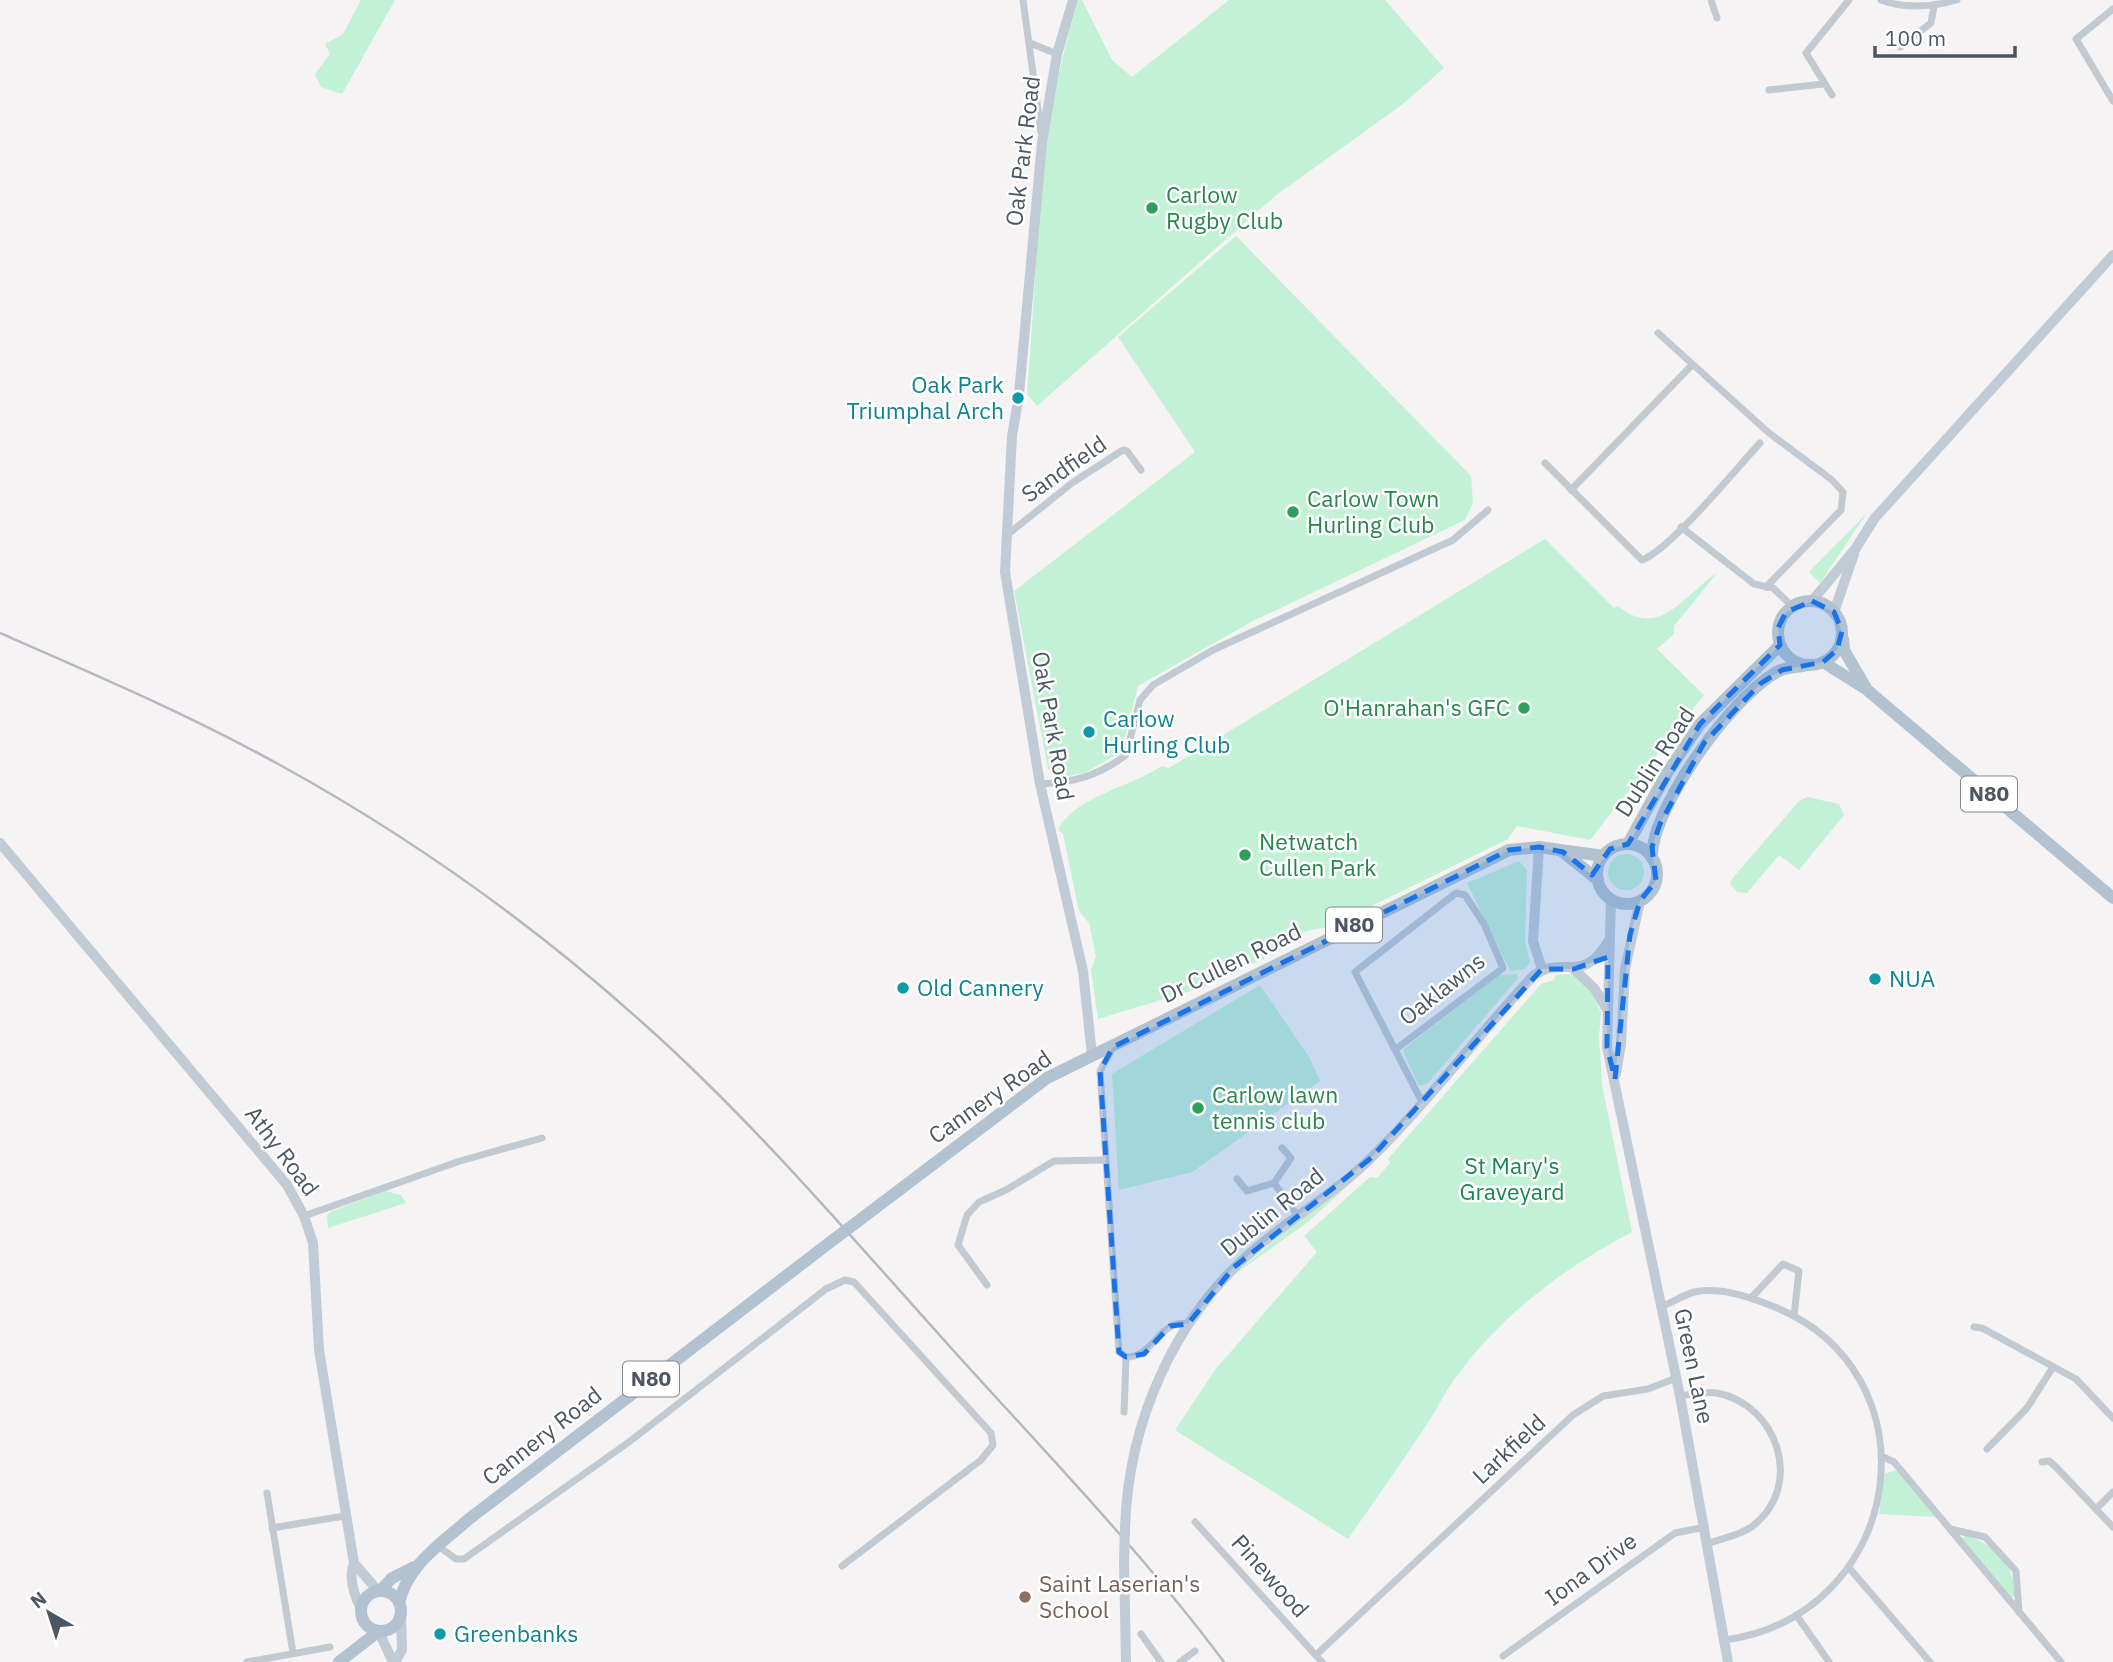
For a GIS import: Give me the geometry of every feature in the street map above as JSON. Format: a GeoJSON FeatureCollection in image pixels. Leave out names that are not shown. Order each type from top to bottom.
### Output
{"type":"FeatureCollection","features":[{"type":"Feature","properties":{"kind":"main road","name":"Oak Park Road"},"geometry":{"type":"LineString","coordinates":[[1073,0],[1057,54],[1042,143],[1012,436],[1005,572],[1040,784],[1083,971],[1088,1057]]}},
{"type":"Feature","properties":{"kind":"main road"},"geometry":{"type":"LineString","coordinates":[[1842,631],[1838,650],[1824,662],[1808,665],[1791,659],[1780,645],[1781,619],[1792,606],[1812,601],[1856,548],[1874,519],[2113,256]]}},
{"type":"Feature","properties":{"kind":"main road"},"geometry":{"type":"LineString","coordinates":[[1812,601],[1835,612],[1856,548]]}},
{"type":"Feature","properties":{"kind":"main road","name":"N80"},"geometry":{"type":"LineString","coordinates":[[1835,612],[1842,631],[1844,650],[1866,689]]}},
{"type":"Feature","properties":{"kind":"main road","name":"Dublin Road"},"geometry":{"type":"LineString","coordinates":[[1628,844],[1667,773],[1700,724],[1780,645]]}},
{"type":"Feature","properties":{"kind":"main road","name":"N80"},"geometry":{"type":"LineString","coordinates":[[1824,662],[1866,689],[2113,898]]}},
{"type":"Feature","properties":{"kind":"main road","name":"Dublin Road"},"geometry":{"type":"LineString","coordinates":[[1652,858],[1652,847],[1660,824],[1704,743],[1760,684],[1782,670],[1808,665]]}},
{"type":"Feature","properties":{"kind":"main road","name":"Athy Road"},"geometry":{"type":"LineString","coordinates":[[0,843],[287,1185],[304,1216],[313,1243],[318,1350],[344,1516],[354,1563],[379,1591]]}},
{"type":"Feature","properties":{"kind":"main road"},"geometry":{"type":"LineString","coordinates":[[1598,880],[1603,856],[1610,849],[1628,844],[1637,846],[1652,858],[1656,881],[1652,890],[1640,901],[1630,903],[1611,899],[1607,1047],[1615,1079]]}},
{"type":"Feature","properties":{"kind":"main road"},"geometry":{"type":"LineString","coordinates":[[1539,847],[1533,941],[1542,969],[1550,966],[1576,970],[1625,969]]}},
{"type":"Feature","properties":{"kind":"main road","name":"Dr Cullen Road"},"geometry":{"type":"LineString","coordinates":[[1113,1047],[1509,850],[1539,847],[1563,852]]}},
{"type":"Feature","properties":{"kind":"main road","name":"N80"},"geometry":{"type":"LineString","coordinates":[[1563,852],[1603,856]]}},
{"type":"Feature","properties":{"kind":"main road","name":"N80"},"geometry":{"type":"LineString","coordinates":[[1563,852],[1598,880],[1611,899]]}},
{"type":"Feature","properties":{"kind":"main road"},"geometry":{"type":"LineString","coordinates":[[1615,1079],[1621,1044],[1625,969],[1640,901]]}},
{"type":"Feature","properties":{"kind":"main road"},"geometry":{"type":"LineString","coordinates":[[1576,970],[1600,955],[1609,940]]}},
{"type":"Feature","properties":{"kind":"main road","name":"Dublin Road"},"geometry":{"type":"LineString","coordinates":[[1126,1662],[1126,1492],[1135,1441],[1157,1385],[1188,1324],[1234,1267],[1371,1158],[1521,989],[1542,969]]}},
{"type":"Feature","properties":{"kind":"main road"},"geometry":{"type":"LineString","coordinates":[[1576,970],[1607,1009]]}},
{"type":"Feature","properties":{"kind":"main road","name":"N80"},"geometry":{"type":"LineString","coordinates":[[1088,1057],[1113,1047]]}},
{"type":"Feature","properties":{"kind":"main road","name":"Cannery Road"},"geometry":{"type":"LineString","coordinates":[[379,1591],[392,1578],[414,1567],[833,1240],[1047,1079],[1088,1057]]}},
{"type":"Feature","properties":{"kind":"main road","name":"Green Lane"},"geometry":{"type":"LineString","coordinates":[[1615,1079],[1617,1102],[1706,1527],[1728,1662]]}},
{"type":"Feature","properties":{"kind":"main road","name":"Athy Road"},"geometry":{"type":"LineString","coordinates":[[354,1563],[351,1571],[354,1595],[362,1616]]}},
{"type":"Feature","properties":{"kind":"main road","name":"Cannery Road"},"geometry":{"type":"LineString","coordinates":[[400,1607],[403,1586],[414,1567]]}},
{"type":"Feature","properties":{"kind":"main road"},"geometry":{"type":"LineString","coordinates":[[379,1591],[393,1594],[400,1607],[402,1650],[394,1662]]}},
{"type":"Feature","properties":{"kind":"main road","name":"N80"},"geometry":{"type":"LineString","coordinates":[[354,1650],[366,1598],[379,1591]]}},
{"type":"Feature","properties":{"kind":"main road","name":"N80"},"geometry":{"type":"LineString","coordinates":[[340,1662],[379,1631],[396,1625],[400,1607]]}},
{"type":"Feature","properties":{"kind":"main road"},"geometry":{"type":"LineString","coordinates":[[362,1616],[379,1631],[394,1662]]}},
{"type":"Feature","properties":{"kind":"street"},"geometry":{"type":"LineString","coordinates":[[1023,0],[1042,143]]}},
{"type":"Feature","properties":{"kind":"street"},"geometry":{"type":"LineString","coordinates":[[1711,0],[1717,18]]}},
{"type":"Feature","properties":{"kind":"street"},"geometry":{"type":"LineString","coordinates":[[1832,95],[1806,52],[1849,0]]}},
{"type":"Feature","properties":{"kind":"street"},"geometry":{"type":"LineString","coordinates":[[1881,0],[1893,5],[1934,6],[1957,0]]}},
{"type":"Feature","properties":{"kind":"street"},"geometry":{"type":"LineString","coordinates":[[1900,47],[1931,23],[1934,6]]}},
{"type":"Feature","properties":{"kind":"street"},"geometry":{"type":"LineString","coordinates":[[2113,9],[2076,39],[2113,101]]}},
{"type":"Feature","properties":{"kind":"street"},"geometry":{"type":"LineString","coordinates":[[1030,43],[1057,54]]}},
{"type":"Feature","properties":{"kind":"street"},"geometry":{"type":"LineString","coordinates":[[1769,90],[1823,84]]}},
{"type":"Feature","properties":{"kind":"street"},"geometry":{"type":"LineString","coordinates":[[1658,333],[1691,366],[1843,492],[1840,510],[1766,587]]}},
{"type":"Feature","properties":{"kind":"street"},"geometry":{"type":"LineString","coordinates":[[1571,490],[1691,366]]}},
{"type":"Feature","properties":{"kind":"street"},"geometry":{"type":"LineString","coordinates":[[1545,463],[1642,561],[1652,556],[1682,527],[1760,443]]}},
{"type":"Feature","properties":{"kind":"street","name":"Sandfield"},"geometry":{"type":"LineString","coordinates":[[1006,536],[1072,483],[1123,450],[1127,451],[1141,470]]}},
{"type":"Feature","properties":{"kind":"street"},"geometry":{"type":"LineString","coordinates":[[1040,784],[1077,781],[1093,776],[1126,755],[1140,700],[1153,685],[1213,650],[1452,540],[1489,510]]}},
{"type":"Feature","properties":{"kind":"street"},"geometry":{"type":"LineString","coordinates":[[1682,527],[1754,584],[1773,588],[1792,606]]}},
{"type":"Feature","properties":{"kind":"street","name":"Oaklawns"},"geometry":{"type":"LineString","coordinates":[[1396,1049],[1503,968],[1484,924],[1465,895],[1456,893],[1355,972],[1422,1102]]}},
{"type":"Feature","properties":{"kind":"street"},"geometry":{"type":"LineString","coordinates":[[1113,1047],[1100,1071],[1116,1339],[1119,1352],[1126,1357],[1144,1354],[1170,1326],[1180,1322],[1188,1324]]}},
{"type":"Feature","properties":{"kind":"street"},"geometry":{"type":"LineString","coordinates":[[1088,1057],[1100,1071]]}},
{"type":"Feature","properties":{"kind":"street"},"geometry":{"type":"LineString","coordinates":[[304,1216],[460,1161],[542,1138]]}},
{"type":"Feature","properties":{"kind":"street"},"geometry":{"type":"LineString","coordinates":[[1237,1179],[1247,1191],[1274,1183],[1291,1158],[1282,1148]]}},
{"type":"Feature","properties":{"kind":"street"},"geometry":{"type":"LineString","coordinates":[[987,1285],[958,1245],[967,1215],[979,1202],[1006,1190],[1054,1161],[1104,1160]]}},
{"type":"Feature","properties":{"kind":"street"},"geometry":{"type":"LineString","coordinates":[[1274,1183],[1298,1216]]}},
{"type":"Feature","properties":{"kind":"street"},"geometry":{"type":"LineString","coordinates":[[1751,1298],[1783,1264],[1799,1271],[1794,1316]]}},
{"type":"Feature","properties":{"kind":"street"},"geometry":{"type":"LineString","coordinates":[[438,1546],[456,1559],[464,1559],[633,1439],[826,1289],[845,1280],[854,1282],[991,1433],[993,1445],[981,1460],[842,1566]]}},
{"type":"Feature","properties":{"kind":"street"},"geometry":{"type":"LineString","coordinates":[[1660,1307],[1695,1292],[1751,1298],[1794,1316],[1827,1340],[1863,1386],[1871,1406],[1881,1456],[1877,1509],[1869,1533],[1850,1569],[1797,1616],[1757,1633],[1725,1640]]}},
{"type":"Feature","properties":{"kind":"street"},"geometry":{"type":"LineString","coordinates":[[1974,1327],[1982,1328],[2081,1384],[2113,1418]]}},
{"type":"Feature","properties":{"kind":"street"},"geometry":{"type":"LineString","coordinates":[[1124,1412],[1126,1357]]}},
{"type":"Feature","properties":{"kind":"street"},"geometry":{"type":"LineString","coordinates":[[1987,1449],[2022,1414],[2053,1367]]}},
{"type":"Feature","properties":{"kind":"street","name":"Larkfield"},"geometry":{"type":"LineString","coordinates":[[1319,1659],[1390,1587],[1573,1415],[1603,1396],[1647,1389],[1676,1378]]}},
{"type":"Feature","properties":{"kind":"street"},"geometry":{"type":"LineString","coordinates":[[1680,1396],[1714,1392],[1744,1403],[1767,1424],[1778,1447],[1781,1476],[1778,1493],[1767,1512],[1739,1534],[1709,1544]]}},
{"type":"Feature","properties":{"kind":"street"},"geometry":{"type":"LineString","coordinates":[[1881,1456],[1894,1462],[2061,1662]]}},
{"type":"Feature","properties":{"kind":"street"},"geometry":{"type":"LineString","coordinates":[[2042,1462],[2049,1461],[2056,1467],[2113,1527]]}},
{"type":"Feature","properties":{"kind":"street"},"geometry":{"type":"LineString","coordinates":[[2096,1510],[2113,1492]]}},
{"type":"Feature","properties":{"kind":"street"},"geometry":{"type":"LineString","coordinates":[[267,1493],[293,1653]]}},
{"type":"Feature","properties":{"kind":"street"},"geometry":{"type":"LineString","coordinates":[[272,1528],[344,1516]]}},
{"type":"Feature","properties":{"kind":"street","name":"Pinewood"},"geometry":{"type":"LineString","coordinates":[[1195,1522],[1319,1659]]}},
{"type":"Feature","properties":{"kind":"street","name":"Iona Drive"},"geometry":{"type":"LineString","coordinates":[[1503,1656],[1675,1533],[1706,1527]]}},
{"type":"Feature","properties":{"kind":"street"},"geometry":{"type":"LineString","coordinates":[[1950,1529],[1985,1537],[2016,1571],[2019,1612]]}},
{"type":"Feature","properties":{"kind":"street"},"geometry":{"type":"LineString","coordinates":[[1850,1569],[1930,1662]]}},
{"type":"Feature","properties":{"kind":"street"},"geometry":{"type":"LineString","coordinates":[[1797,1616],[1829,1662]]}},
{"type":"Feature","properties":{"kind":"street"},"geometry":{"type":"LineString","coordinates":[[1141,1634],[1161,1662]]}},
{"type":"Feature","properties":{"kind":"street"},"geometry":{"type":"LineString","coordinates":[[247,1662],[330,1647]]}},
{"type":"Feature","properties":{"kind":"street"},"geometry":{"type":"LineString","coordinates":[[1180,1662],[1195,1650]]}},
{"type":"Feature","properties":{"kind":"highlighted area"},"geometry":{"type":"Polygon","coordinates":[[[1812,601],[1834,612],[1842,631],[1837,650],[1823,662],[1782,670],[1760,684],[1704,743],[1660,824],[1652,847],[1656,881],[1640,901],[1630,935],[1615,1079],[1607,1047],[1608,957],[1574,969],[1542,969],[1371,1158],[1234,1267],[1188,1324],[1170,1326],[1144,1354],[1126,1357],[1119,1352],[1100,1071],[1113,1047],[1509,850],[1539,847],[1563,852],[1592,875],[1610,849],[1628,844],[1700,724],[1780,645],[1778,628],[1786,612],[1812,601]]]}},
{"type":"Feature","properties":{"kind":"green space"},"geometry":{"type":"Polygon","coordinates":[[[361,0],[395,0],[342,94],[321,87],[315,74],[330,54],[325,44],[343,34],[361,0]]]}},
{"type":"Feature","properties":{"kind":"green space","name":"Carlow Rugby Club"},"geometry":{"type":"Polygon","coordinates":[[[1079,0],[1082,0],[1112,60],[1132,77],[1229,0],[1385,0],[1444,68],[1403,104],[1275,196],[1037,406],[1027,394],[1041,195],[1055,96],[1065,47],[1079,0]]]}},
{"type":"Feature","properties":{"kind":"green space","name":"Carlow Town Hurling Club"},"geometry":{"type":"Polygon","coordinates":[[[1236,236],[1471,476],[1473,503],[1465,520],[1253,621],[1138,686],[1121,752],[1084,773],[1058,778],[1048,769],[1014,591],[1195,452],[1118,337],[1236,236]]]}},
{"type":"Feature","properties":{"kind":"green space"},"geometry":{"type":"Polygon","coordinates":[[[1867,513],[1820,583],[1809,572],[1867,513]]]}},
{"type":"Feature","properties":{"kind":"green space"},"geometry":{"type":"Polygon","coordinates":[[[1545,539],[1614,608],[1618,606],[1633,615],[1647,618],[1671,610],[1717,573],[1674,626],[1674,634],[1657,649],[1704,695],[1590,840],[1517,826],[1508,839],[1327,928],[1300,934],[1288,941],[1280,951],[1207,986],[1098,1019],[1091,970],[1096,956],[1089,923],[1079,911],[1063,834],[1058,829],[1067,817],[1092,800],[1162,766],[1169,768],[1545,539]]]}},
{"type":"Feature","properties":{"kind":"green space"},"geometry":{"type":"Polygon","coordinates":[[[1807,797],[1839,804],[1844,815],[1799,870],[1779,855],[1747,893],[1737,892],[1730,884],[1732,879],[1799,801],[1807,797]]]}},
{"type":"Feature","properties":{"kind":"green space"},"geometry":{"type":"Polygon","coordinates":[[[1626,854],[1639,859],[1644,872],[1639,885],[1626,890],[1613,885],[1608,872],[1613,859],[1626,854]]]}},
{"type":"Feature","properties":{"kind":"green space"},"geometry":{"type":"Polygon","coordinates":[[[1519,861],[1527,870],[1525,941],[1530,962],[1525,969],[1510,971],[1467,883],[1519,861]]]}},
{"type":"Feature","properties":{"kind":"green space"},"geometry":{"type":"Polygon","coordinates":[[[1517,974],[1518,978],[1427,1084],[1419,1086],[1403,1051],[1406,1047],[1499,975],[1517,974]]]}},
{"type":"Feature","properties":{"kind":"green space","name":"St Mary's Graveyard"},"geometry":{"type":"Polygon","coordinates":[[[1569,974],[1578,977],[1592,992],[1601,1013],[1599,1037],[1602,1085],[1632,1232],[1558,1278],[1491,1335],[1450,1385],[1419,1436],[1348,1539],[1175,1430],[1215,1370],[1317,1252],[1304,1236],[1370,1177],[1377,1178],[1390,1163],[1388,1159],[1541,984],[1554,980],[1555,975],[1569,974]]]}},
{"type":"Feature","properties":{"kind":"green space","name":"Carlow lawn tennis club"},"geometry":{"type":"Polygon","coordinates":[[[1260,985],[1309,1057],[1320,1081],[1192,1172],[1119,1190],[1112,1074],[1260,985]]]}},
{"type":"Feature","properties":{"kind":"green space"},"geometry":{"type":"Polygon","coordinates":[[[1361,1174],[1309,1221],[1233,1276],[1290,1227],[1361,1174]]]}},
{"type":"Feature","properties":{"kind":"green space"},"geometry":{"type":"Polygon","coordinates":[[[385,1191],[401,1195],[406,1203],[328,1228],[327,1215],[332,1211],[385,1191]]]}},
{"type":"Feature","properties":{"kind":"green space"},"geometry":{"type":"Polygon","coordinates":[[[1895,1470],[1936,1517],[1879,1514],[1885,1474],[1895,1470]]]}},
{"type":"Feature","properties":{"kind":"green space"},"geometry":{"type":"Polygon","coordinates":[[[1965,1535],[1995,1550],[2001,1557],[2011,1574],[2016,1596],[2011,1597],[1963,1539],[1965,1535]]]}},
{"type":"Feature","properties":{"kind":"railway"},"geometry":{"type":"LineString","coordinates":[[0,633],[176,712],[328,792],[469,884],[602,987],[685,1062],[802,1182],[1126,1541],[1224,1662]]}},
{"type":"Feature","properties":{"kind":"place","name":"Carlow Rugby Club"},"geometry":{"type":"Point","coordinates":[1152,208]}},
{"type":"Feature","properties":{"kind":"place","name":"Oak Park Triumphal Arch"},"geometry":{"type":"Point","coordinates":[1018,398]}},
{"type":"Feature","properties":{"kind":"place","name":"Carlow Town Hurling Club"},"geometry":{"type":"Point","coordinates":[1293,512]}},
{"type":"Feature","properties":{"kind":"place","name":"O'Hanrahan's GFC"},"geometry":{"type":"Point","coordinates":[1524,708]}},
{"type":"Feature","properties":{"kind":"place","name":"Carlow Hurling Club"},"geometry":{"type":"Point","coordinates":[1089,732]}},
{"type":"Feature","properties":{"kind":"place","name":"Netwatch Cullen Park"},"geometry":{"type":"Point","coordinates":[1245,855]}},
{"type":"Feature","properties":{"kind":"place","name":"NUA"},"geometry":{"type":"Point","coordinates":[1875,979]}},
{"type":"Feature","properties":{"kind":"place","name":"Old Cannery"},"geometry":{"type":"Point","coordinates":[903,988]}},
{"type":"Feature","properties":{"kind":"place","name":"Carlow lawn tennis club"},"geometry":{"type":"Point","coordinates":[1198,1108]}},
{"type":"Feature","properties":{"kind":"place","name":"Saint Laserian's School"},"geometry":{"type":"Point","coordinates":[1025,1597]}},
{"type":"Feature","properties":{"kind":"place","name":"Greenbanks"},"geometry":{"type":"Point","coordinates":[440,1634]}}]}
